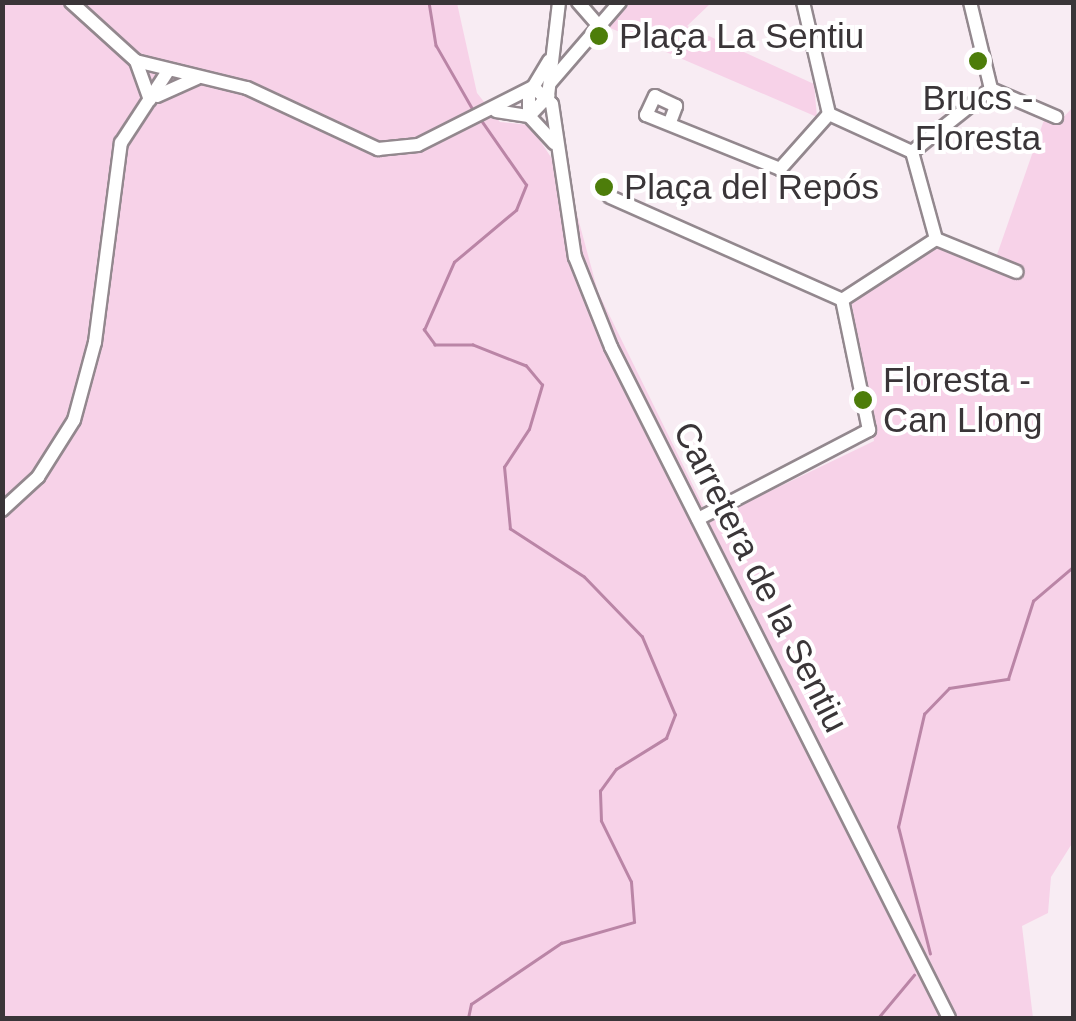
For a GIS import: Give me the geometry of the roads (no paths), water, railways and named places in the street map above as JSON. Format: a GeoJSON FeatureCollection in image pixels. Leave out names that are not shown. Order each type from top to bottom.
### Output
{"type":"FeatureCollection","features":[{"type":"Feature","properties":{"kind":"street"},"geometry":{"type":"LineString","coordinates":[[71,2],[136,61],[264,95],[378,149],[460,127],[492,113],[533,87]]}},
{"type":"Feature","properties":{"kind":"street"},"geometry":{"type":"LineString","coordinates":[[557,150],[528,109],[533,87],[553,55],[559,2]]}},
{"type":"Feature","properties":{"kind":"street"},"geometry":{"type":"LineString","coordinates":[[578,2],[592,12],[600,26]]}},
{"type":"Feature","properties":{"kind":"street"},"geometry":{"type":"LineString","coordinates":[[803,2],[829,114]]}},
{"type":"Feature","properties":{"kind":"street"},"geometry":{"type":"LineString","coordinates":[[970,2],[991,89]]}},
{"type":"Feature","properties":{"kind":"street"},"geometry":{"type":"LineString","coordinates":[[592,12],[617,6]]}},
{"type":"Feature","properties":{"kind":"street"},"geometry":{"type":"LineString","coordinates":[[492,113],[528,109],[549,94],[562,70],[617,6]]}},
{"type":"Feature","properties":{"kind":"street","name":"Carretera de la Sentiu"},"geometry":{"type":"LineString","coordinates":[[553,55],[549,94],[575,257],[698,519],[949,1018]]}},
{"type":"Feature","properties":{"kind":"street"},"geometry":{"type":"LineString","coordinates":[[136,61],[150,100]]}},
{"type":"Feature","properties":{"kind":"street"},"geometry":{"type":"LineString","coordinates":[[2,510],[38,477],[74,420],[95,342],[118,156],[163,70]]}},
{"type":"Feature","properties":{"kind":"street"},"geometry":{"type":"LineString","coordinates":[[150,100],[197,78]]}},
{"type":"Feature","properties":{"kind":"street"},"geometry":{"type":"LineString","coordinates":[[533,87],[549,94]]}},
{"type":"Feature","properties":{"kind":"street"},"geometry":{"type":"LineString","coordinates":[[912,152],[991,89]]}},
{"type":"Feature","properties":{"kind":"street"},"geometry":{"type":"LineString","coordinates":[[991,89],[1056,117]]}},
{"type":"Feature","properties":{"kind":"street"},"geometry":{"type":"LineString","coordinates":[[670,122],[780,169],[829,114]]}},
{"type":"Feature","properties":{"kind":"street"},"geometry":{"type":"LineString","coordinates":[[829,114],[912,152],[936,238]]}},
{"type":"Feature","properties":{"kind":"street"},"geometry":{"type":"LineString","coordinates":[[610,198],[842,300]]}},
{"type":"Feature","properties":{"kind":"street"},"geometry":{"type":"LineString","coordinates":[[936,238],[1016,272]]}},
{"type":"Feature","properties":{"kind":"street"},"geometry":{"type":"LineString","coordinates":[[842,300],[936,238]]}},
{"type":"Feature","properties":{"kind":"street"},"geometry":{"type":"LineString","coordinates":[[698,519],[869,430],[842,300]]}},
{"type":"Feature","properties":{"kind":"waterway"},"geometry":{"type":"LineString","coordinates":[[429,2],[436,45],[475,113]]}},
{"type":"Feature","properties":{"kind":"waterway"},"geometry":{"type":"LineString","coordinates":[[468,1018],[471,1004],[561,943],[634,922],[631,882],[601,821],[600,791],[616,769],[666,738],[675,715],[642,637],[584,577],[510,529],[504,467],[529,429],[542,385],[526,366],[473,345],[435,345],[424,330],[454,262],[516,210],[526,185],[480,119]]}},
{"type":"Feature","properties":{"kind":"waterway"},"geometry":{"type":"LineString","coordinates":[[930,954],[898,827],[924,714],[949,688],[1008,679],[1033,601],[1074,566]]}},
{"type":"Feature","properties":{"kind":"waterway"},"geometry":{"type":"LineString","coordinates":[[878,1018],[914,975]]}},
{"type":"Feature","properties":{"kind":"waterway"},"geometry":{"type":"LineString","coordinates":[[843,1018],[851,1018]]}},
{"type":"Feature","properties":{"kind":"place","name":"Plaça La Sentiu"},"geometry":{"type":"Point","coordinates":[599,36]}},
{"type":"Feature","properties":{"kind":"place","name":"Brucs - Floresta"},"geometry":{"type":"Point","coordinates":[978,61]}},
{"type":"Feature","properties":{"kind":"place","name":"Plaça del Repós"},"geometry":{"type":"Point","coordinates":[604,187]}},
{"type":"Feature","properties":{"kind":"place","name":"Floresta - Can Llong"},"geometry":{"type":"Point","coordinates":[863,400]}}]}
